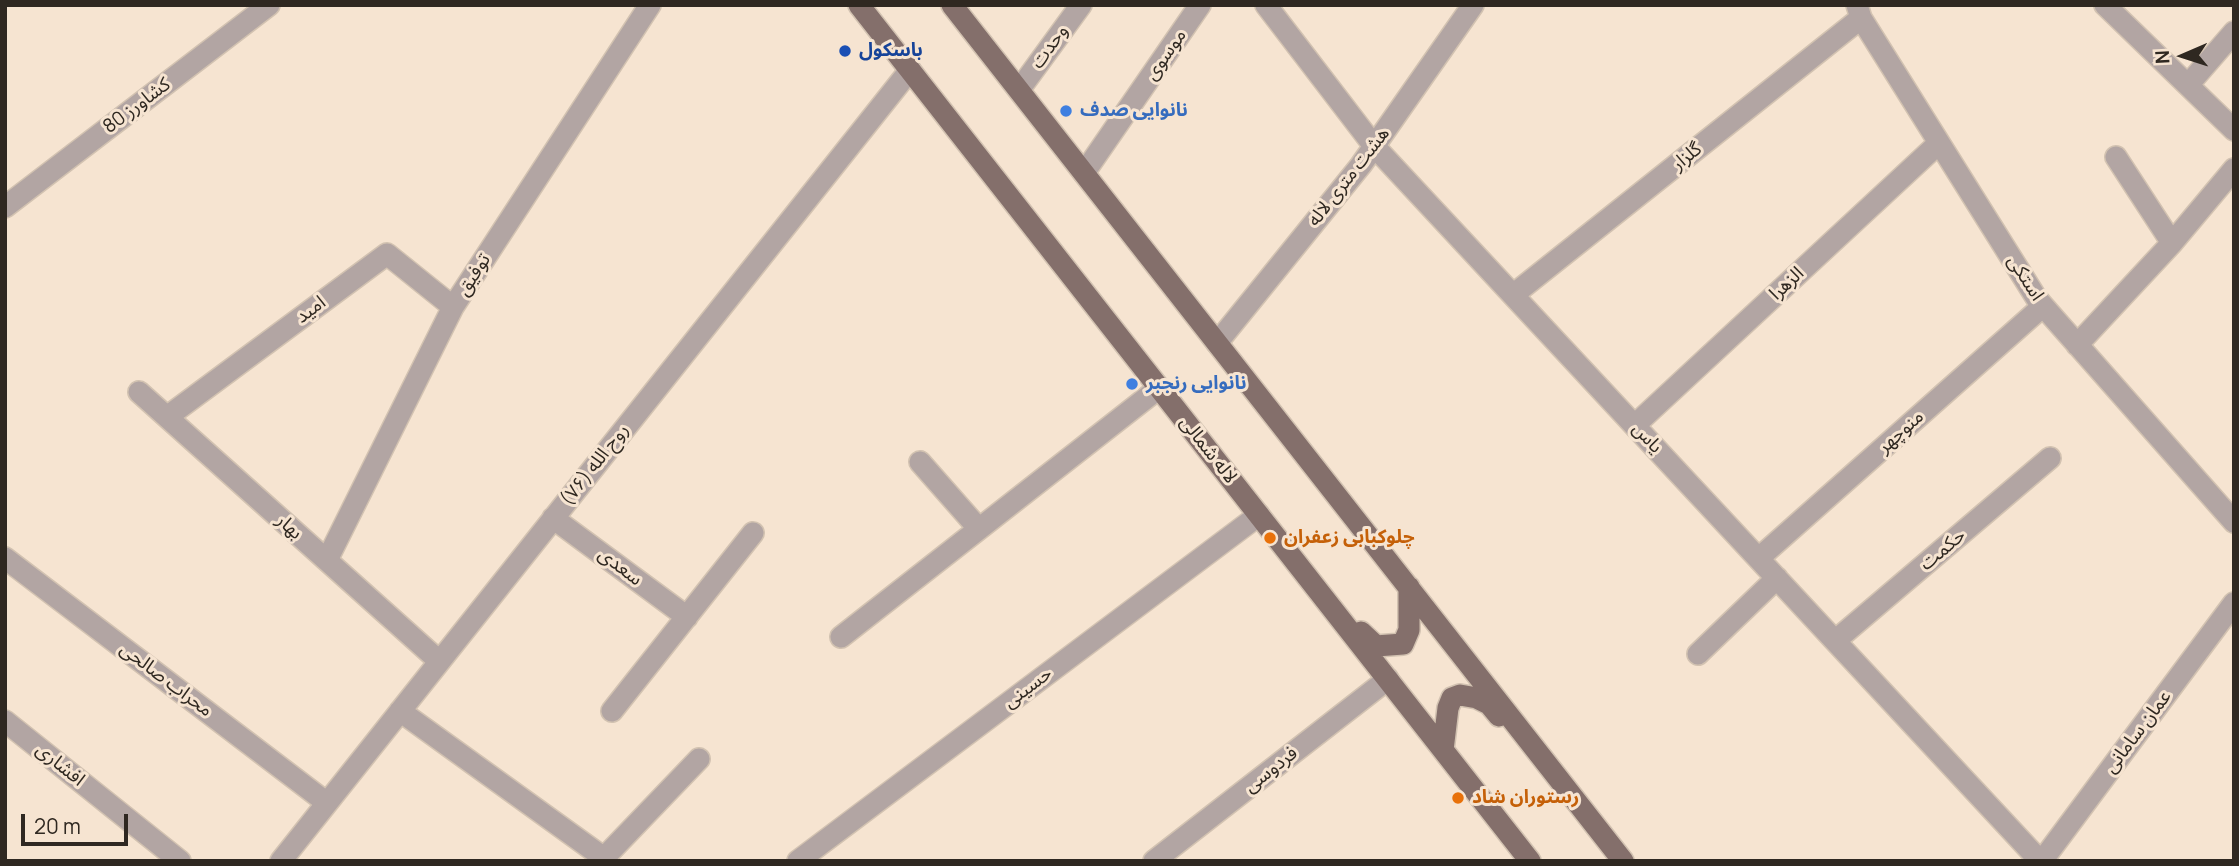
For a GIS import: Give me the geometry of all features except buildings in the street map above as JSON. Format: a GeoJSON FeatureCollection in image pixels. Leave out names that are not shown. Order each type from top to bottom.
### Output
{"type":"FeatureCollection","features":[{"type":"Feature","properties":{"kind":"main road","name":"لاله شمالی"},"geometry":{"type":"LineString","coordinates":[[859,5],[1530,860]]}},
{"type":"Feature","properties":{"kind":"main road"},"geometry":{"type":"LineString","coordinates":[[953,5],[1623,861]]}},
{"type":"Feature","properties":{"kind":"main road"},"geometry":{"type":"LineString","coordinates":[[1326,600],[1342,611],[1376,646],[1387,647],[1403,644],[1409,630],[1409,587]]}},
{"type":"Feature","properties":{"kind":"main road"},"geometry":{"type":"LineString","coordinates":[[1443,750],[1448,708],[1452,698],[1460,695],[1489,704],[1500,718],[1528,740]]}},
{"type":"Feature","properties":{"kind":"street","name":"کشاورز 80"},"geometry":{"type":"LineString","coordinates":[[5,207],[269,5]]}},
{"type":"Feature","properties":{"kind":"street","name":"توفیق"},"geometry":{"type":"LineString","coordinates":[[327,561],[453,307],[650,5]]}},
{"type":"Feature","properties":{"kind":"street","name":"وحدت"},"geometry":{"type":"LineString","coordinates":[[1019,90],[1081,5]]}},
{"type":"Feature","properties":{"kind":"street","name":"موسوی"},"geometry":{"type":"LineString","coordinates":[[1084,173],[1200,5]]}},
{"type":"Feature","properties":{"kind":"street","name":"یاس"},"geometry":{"type":"LineString","coordinates":[[1266,5],[1374,146],[2041,861]]}},
{"type":"Feature","properties":{"kind":"street","name":"هشت متری لاله"},"geometry":{"type":"LineString","coordinates":[[1217,343],[1374,146],[1473,5]]}},
{"type":"Feature","properties":{"kind":"street"},"geometry":{"type":"LineString","coordinates":[[2105,5],[2234,130]]}},
{"type":"Feature","properties":{"kind":"street","name":"استکی"},"geometry":{"type":"LineString","coordinates":[[1859,11],[2043,306],[2234,522]]}},
{"type":"Feature","properties":{"kind":"street","name":"گلزار"},"geometry":{"type":"LineString","coordinates":[[1513,295],[1859,11]]}},
{"type":"Feature","properties":{"kind":"street"},"geometry":{"type":"LineString","coordinates":[[2188,85],[2234,32]]}},
{"type":"Feature","properties":{"kind":"street","name":"روح الله (۷۶)"},"geometry":{"type":"LineString","coordinates":[[281,861],[910,69]]}},
{"type":"Feature","properties":{"kind":"street","name":"الزهرا"},"geometry":{"type":"LineString","coordinates":[[1634,425],[1939,143]]}},
{"type":"Feature","properties":{"kind":"street"},"geometry":{"type":"LineString","coordinates":[[2116,157],[2172,243]]}},
{"type":"Feature","properties":{"kind":"street"},"geometry":{"type":"LineString","coordinates":[[2077,345],[2172,243],[2234,169]]}},
{"type":"Feature","properties":{"kind":"street","name":"امید"},"geometry":{"type":"LineString","coordinates":[[167,417],[387,254],[453,307]]}},
{"type":"Feature","properties":{"kind":"street","name":"منوچهر"},"geometry":{"type":"LineString","coordinates":[[1759,558],[2043,306]]}},
{"type":"Feature","properties":{"kind":"street"},"geometry":{"type":"LineString","coordinates":[[841,637],[1159,388]]}},
{"type":"Feature","properties":{"kind":"street","name":"بهار"},"geometry":{"type":"LineString","coordinates":[[139,392],[439,662]]}},
{"type":"Feature","properties":{"kind":"street","name":"حکمت"},"geometry":{"type":"LineString","coordinates":[[1835,641],[2050,458]]}},
{"type":"Feature","properties":{"kind":"street"},"geometry":{"type":"LineString","coordinates":[[920,462],[979,529]]}},
{"type":"Feature","properties":{"kind":"street","name":"حسینی"},"geometry":{"type":"LineString","coordinates":[[798,861],[1259,514]]}},
{"type":"Feature","properties":{"kind":"street","name":"سعدی"},"geometry":{"type":"LineString","coordinates":[[553,518],[687,617]]}},
{"type":"Feature","properties":{"kind":"street"},"geometry":{"type":"LineString","coordinates":[[612,711],[753,533]]}},
{"type":"Feature","properties":{"kind":"street","name":"محراب صالحی"},"geometry":{"type":"LineString","coordinates":[[5,558],[327,803]]}},
{"type":"Feature","properties":{"kind":"street"},"geometry":{"type":"LineString","coordinates":[[1698,654],[1777,578]]}},
{"type":"Feature","properties":{"kind":"street","name":"عمان سامانی"},"geometry":{"type":"LineString","coordinates":[[2041,861],[2234,603]]}},
{"type":"Feature","properties":{"kind":"street","name":"فردوسی"},"geometry":{"type":"LineString","coordinates":[[1154,861],[1388,679]]}},
{"type":"Feature","properties":{"kind":"street"},"geometry":{"type":"LineString","coordinates":[[400,711],[603,859],[699,759]]}},
{"type":"Feature","properties":{"kind":"street","name":"افشاری"},"geometry":{"type":"LineString","coordinates":[[5,721],[180,861]]}},
{"type":"Feature","properties":{"kind":"place","name":"باسکول"},"geometry":{"type":"Point","coordinates":[845,51]}},
{"type":"Feature","properties":{"kind":"place","name":"نانوایی صدف"},"geometry":{"type":"Point","coordinates":[1066,111]}},
{"type":"Feature","properties":{"kind":"place","name":"نانوایی رنجبر"},"geometry":{"type":"Point","coordinates":[1132,384]}},
{"type":"Feature","properties":{"kind":"place","name":"چلوکبابی زعفران"},"geometry":{"type":"Point","coordinates":[1270,538]}},
{"type":"Feature","properties":{"kind":"place","name":"رستوران شاد"},"geometry":{"type":"Point","coordinates":[1458,798]}}]}
